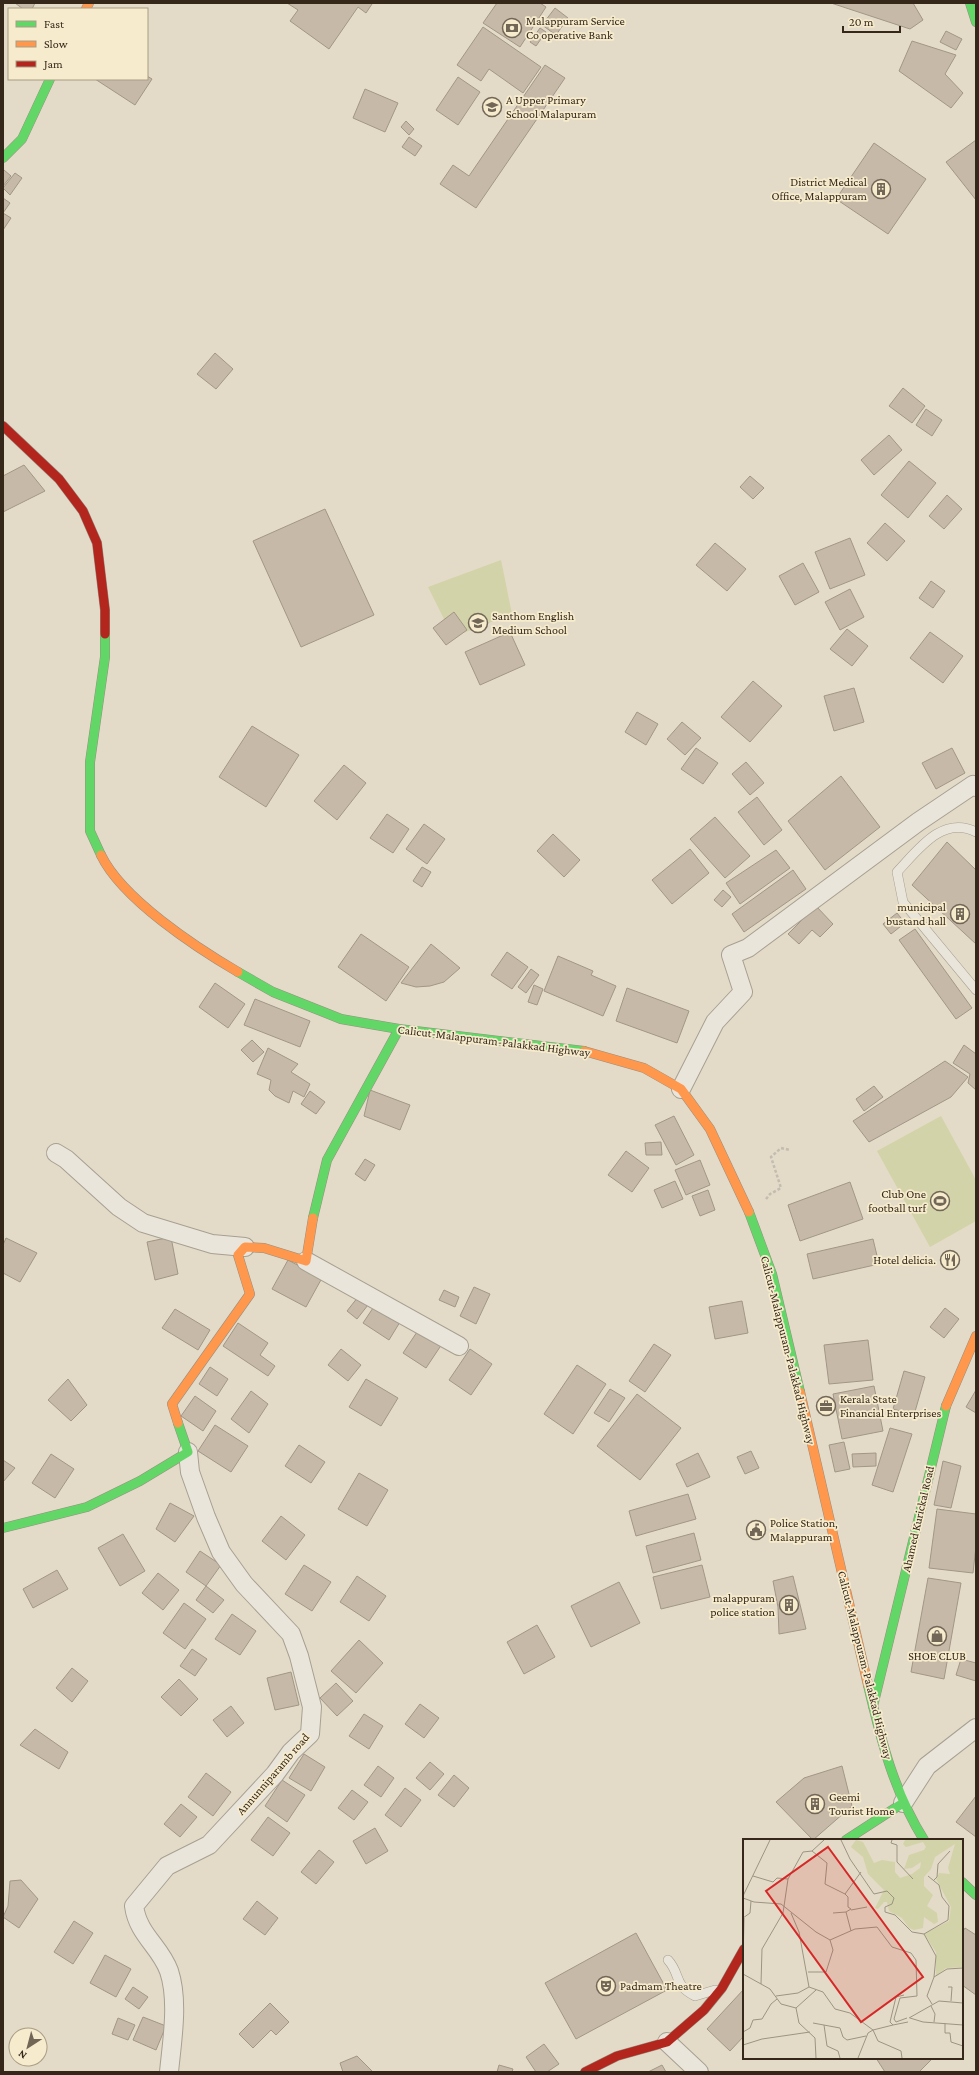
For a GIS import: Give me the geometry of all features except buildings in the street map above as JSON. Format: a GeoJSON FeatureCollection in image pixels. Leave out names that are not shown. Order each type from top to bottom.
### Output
{"type":"FeatureCollection","features":[{"type":"Feature","properties":{"kind":"main road"},"geometry":{"type":"LineString","coordinates":[[970,3],[976,22]]}},
{"type":"Feature","properties":{"kind":"main road"},"geometry":{"type":"LineString","coordinates":[[3,158],[22,138],[50,80]]}},
{"type":"Feature","properties":{"kind":"main road","name":"Calicut-Malappuram-Palakkad Highway"},"geometry":{"type":"LineString","coordinates":[[3,426],[58,479],[83,511],[97,543],[105,610],[105,657],[90,762],[90,831],[107,867],[143,905],[204,952],[273,992],[341,1019],[399,1029],[582,1050],[644,1068],[681,1089],[710,1129],[751,1216],[772,1274],[854,1624],[866,1666],[873,1706],[893,1779],[903,1803],[923,1839]]}},
{"type":"Feature","properties":{"kind":"main road"},"geometry":{"type":"LineString","coordinates":[[3,1528],[87,1507],[140,1481],[188,1452],[172,1404],[250,1294],[250,1287],[239,1266],[238,1255],[245,1247],[264,1248],[306,1262],[310,1229],[326,1160],[399,1029]]}},
{"type":"Feature","properties":{"kind":"main road","name":"Ahamed Kurickal Road"},"geometry":{"type":"LineString","coordinates":[[873,1706],[947,1400],[976,1336]]}},
{"type":"Feature","properties":{"kind":"main road"},"geometry":{"type":"LineString","coordinates":[[848,1839],[903,1803]]}},
{"type":"Feature","properties":{"kind":"main road"},"geometry":{"type":"LineString","coordinates":[[963,1883],[976,1895]]}},
{"type":"Feature","properties":{"kind":"main road"},"geometry":{"type":"LineString","coordinates":[[585,2072],[617,2056],[667,2042],[704,2010],[722,1988],[743,1951]]}},
{"type":"Feature","properties":{"kind":"street"},"geometry":{"type":"LineString","coordinates":[[681,1089],[715,1022],[743,992],[731,955],[748,948],[918,822],[973,785],[976,787]]}},
{"type":"Feature","properties":{"kind":"street"},"geometry":{"type":"LineString","coordinates":[[56,1153],[119,1207],[143,1223],[212,1244],[245,1247]]}},
{"type":"Feature","properties":{"kind":"street"},"geometry":{"type":"LineString","coordinates":[[306,1262],[459,1346]]}},
{"type":"Feature","properties":{"kind":"street","name":"Annunniparamb road"},"geometry":{"type":"LineString","coordinates":[[169,2072],[174,2025],[172,1986],[169,1970],[140,1927],[134,1906],[167,1866],[209,1845],[275,1774],[291,1752],[310,1734],[312,1707],[299,1656],[291,1634],[244,1584],[222,1552],[206,1518],[190,1472],[188,1452]]}},
{"type":"Feature","properties":{"kind":"street"},"geometry":{"type":"LineString","coordinates":[[903,1803],[927,1766],[976,1728]]}},
{"type":"Feature","properties":{"kind":"street"},"geometry":{"type":"LineString","coordinates":[[667,2042],[699,2072]]}},
{"type":"Feature","properties":{"kind":"lane"},"geometry":{"type":"LineString","coordinates":[[976,832],[967,827],[944,829],[922,846],[898,872],[903,902],[976,990]]}},
{"type":"Feature","properties":{"kind":"lane"},"geometry":{"type":"LineString","coordinates":[[668,1960],[675,1967],[676,1979],[684,1991],[695,1996],[722,1988]]}},
{"type":"Feature","properties":{"kind":"path"},"geometry":{"type":"LineString","coordinates":[[751,1216],[770,1194],[781,1188],[772,1157],[781,1148],[790,1150]]}},
{"type":"Feature","properties":{"kind":"green space"},"geometry":{"type":"Polygon","coordinates":[[[501,560],[512,614],[453,637],[428,587],[501,560]]]}},
{"type":"Feature","properties":{"kind":"green space","name":"Club One football turf"},"geometry":{"type":"Polygon","coordinates":[[[941,1116],[976,1180],[976,1221],[930,1247],[877,1151],[941,1116]]]}},
{"type":"Feature","properties":{"kind":"traffic: fast"},"geometry":{"type":"LineString","coordinates":[[970,3],[976,22]]}},
{"type":"Feature","properties":{"kind":"traffic: fast"},"geometry":{"type":"LineString","coordinates":[[3,158],[22,139],[50,80]]}},
{"type":"Feature","properties":{"kind":"traffic: fast"},"geometry":{"type":"LineString","coordinates":[[101,855],[90,831],[90,762],[105,657],[105,634]]}},
{"type":"Feature","properties":{"kind":"traffic: fast"},"geometry":{"type":"LineString","coordinates":[[238,972],[273,992],[341,1019],[399,1029],[584,1051]]}},
{"type":"Feature","properties":{"kind":"traffic: fast"},"geometry":{"type":"LineString","coordinates":[[313,1218],[327,1160],[399,1029]]}},
{"type":"Feature","properties":{"kind":"traffic: fast"},"geometry":{"type":"LineString","coordinates":[[749,1212],[772,1274],[800,1392]]}},
{"type":"Feature","properties":{"kind":"traffic: fast"},"geometry":{"type":"LineString","coordinates":[[873,1706],[946,1406]]}},
{"type":"Feature","properties":{"kind":"traffic: fast"},"geometry":{"type":"LineString","coordinates":[[3,1528],[87,1507],[140,1481],[188,1452],[178,1423]]}},
{"type":"Feature","properties":{"kind":"traffic: fast"},"geometry":{"type":"LineString","coordinates":[[868,1685],[878,1726],[890,1765],[904,1803],[923,1839]]}},
{"type":"Feature","properties":{"kind":"traffic: fast"},"geometry":{"type":"LineString","coordinates":[[848,1839],[903,1803]]}},
{"type":"Feature","properties":{"kind":"traffic: fast"},"geometry":{"type":"LineString","coordinates":[[963,1883],[976,1895]]}},
{"type":"Feature","properties":{"kind":"traffic: slow"},"geometry":{"type":"LineString","coordinates":[[86,8],[89,3]]}},
{"type":"Feature","properties":{"kind":"traffic: slow"},"geometry":{"type":"LineString","coordinates":[[101,855],[111,872],[143,905],[182,936],[238,972]]}},
{"type":"Feature","properties":{"kind":"traffic: slow"},"geometry":{"type":"LineString","coordinates":[[584,1051],[644,1068],[681,1089],[710,1129],[749,1212]]}},
{"type":"Feature","properties":{"kind":"traffic: slow"},"geometry":{"type":"LineString","coordinates":[[178,1423],[172,1404],[250,1294],[238,1255],[245,1247],[264,1248],[306,1261],[313,1218]]}},
{"type":"Feature","properties":{"kind":"traffic: slow"},"geometry":{"type":"LineString","coordinates":[[946,1406],[976,1336]]}},
{"type":"Feature","properties":{"kind":"traffic: slow"},"geometry":{"type":"LineString","coordinates":[[800,1392],[868,1685]]}},
{"type":"Feature","properties":{"kind":"traffic: jam"},"geometry":{"type":"LineString","coordinates":[[3,426],[59,479],[83,511],[97,543],[105,610],[105,634]]}},
{"type":"Feature","properties":{"kind":"traffic: jam"},"geometry":{"type":"LineString","coordinates":[[585,2072],[617,2056],[667,2042],[704,2010],[722,1988],[743,1951]]}},
{"type":"Feature","properties":{"kind":"place","name":"Malappuram Service Co operative Bank"},"geometry":{"type":"Point","coordinates":[512,28]}},
{"type":"Feature","properties":{"kind":"place","name":"A Upper Primary School Malapuram"},"geometry":{"type":"Point","coordinates":[492,107]}},
{"type":"Feature","properties":{"kind":"place","name":"District Medical Office, Malappuram"},"geometry":{"type":"Point","coordinates":[881,189]}},
{"type":"Feature","properties":{"kind":"place","name":"Santhom English Medium School"},"geometry":{"type":"Point","coordinates":[478,623]}},
{"type":"Feature","properties":{"kind":"place","name":"municipal bustand hall"},"geometry":{"type":"Point","coordinates":[960,914]}},
{"type":"Feature","properties":{"kind":"place","name":"Club One football turf"},"geometry":{"type":"Point","coordinates":[940,1201]}},
{"type":"Feature","properties":{"kind":"place","name":"Hotel delicia."},"geometry":{"type":"Point","coordinates":[950,1260]}},
{"type":"Feature","properties":{"kind":"place","name":"Kerala State Financial Enterprises"},"geometry":{"type":"Point","coordinates":[826,1406]}},
{"type":"Feature","properties":{"kind":"place","name":"Police Station, Malappuram"},"geometry":{"type":"Point","coordinates":[756,1530]}},
{"type":"Feature","properties":{"kind":"place","name":"malappuram police station"},"geometry":{"type":"Point","coordinates":[789,1605]}},
{"type":"Feature","properties":{"kind":"place","name":"SHOE CLUB"},"geometry":{"type":"Point","coordinates":[937,1636]}},
{"type":"Feature","properties":{"kind":"place","name":"Geemi Tourist Home"},"geometry":{"type":"Point","coordinates":[815,1804]}},
{"type":"Feature","properties":{"kind":"place","name":"Padmam Theatre"},"geometry":{"type":"Point","coordinates":[606,1986]}}]}
